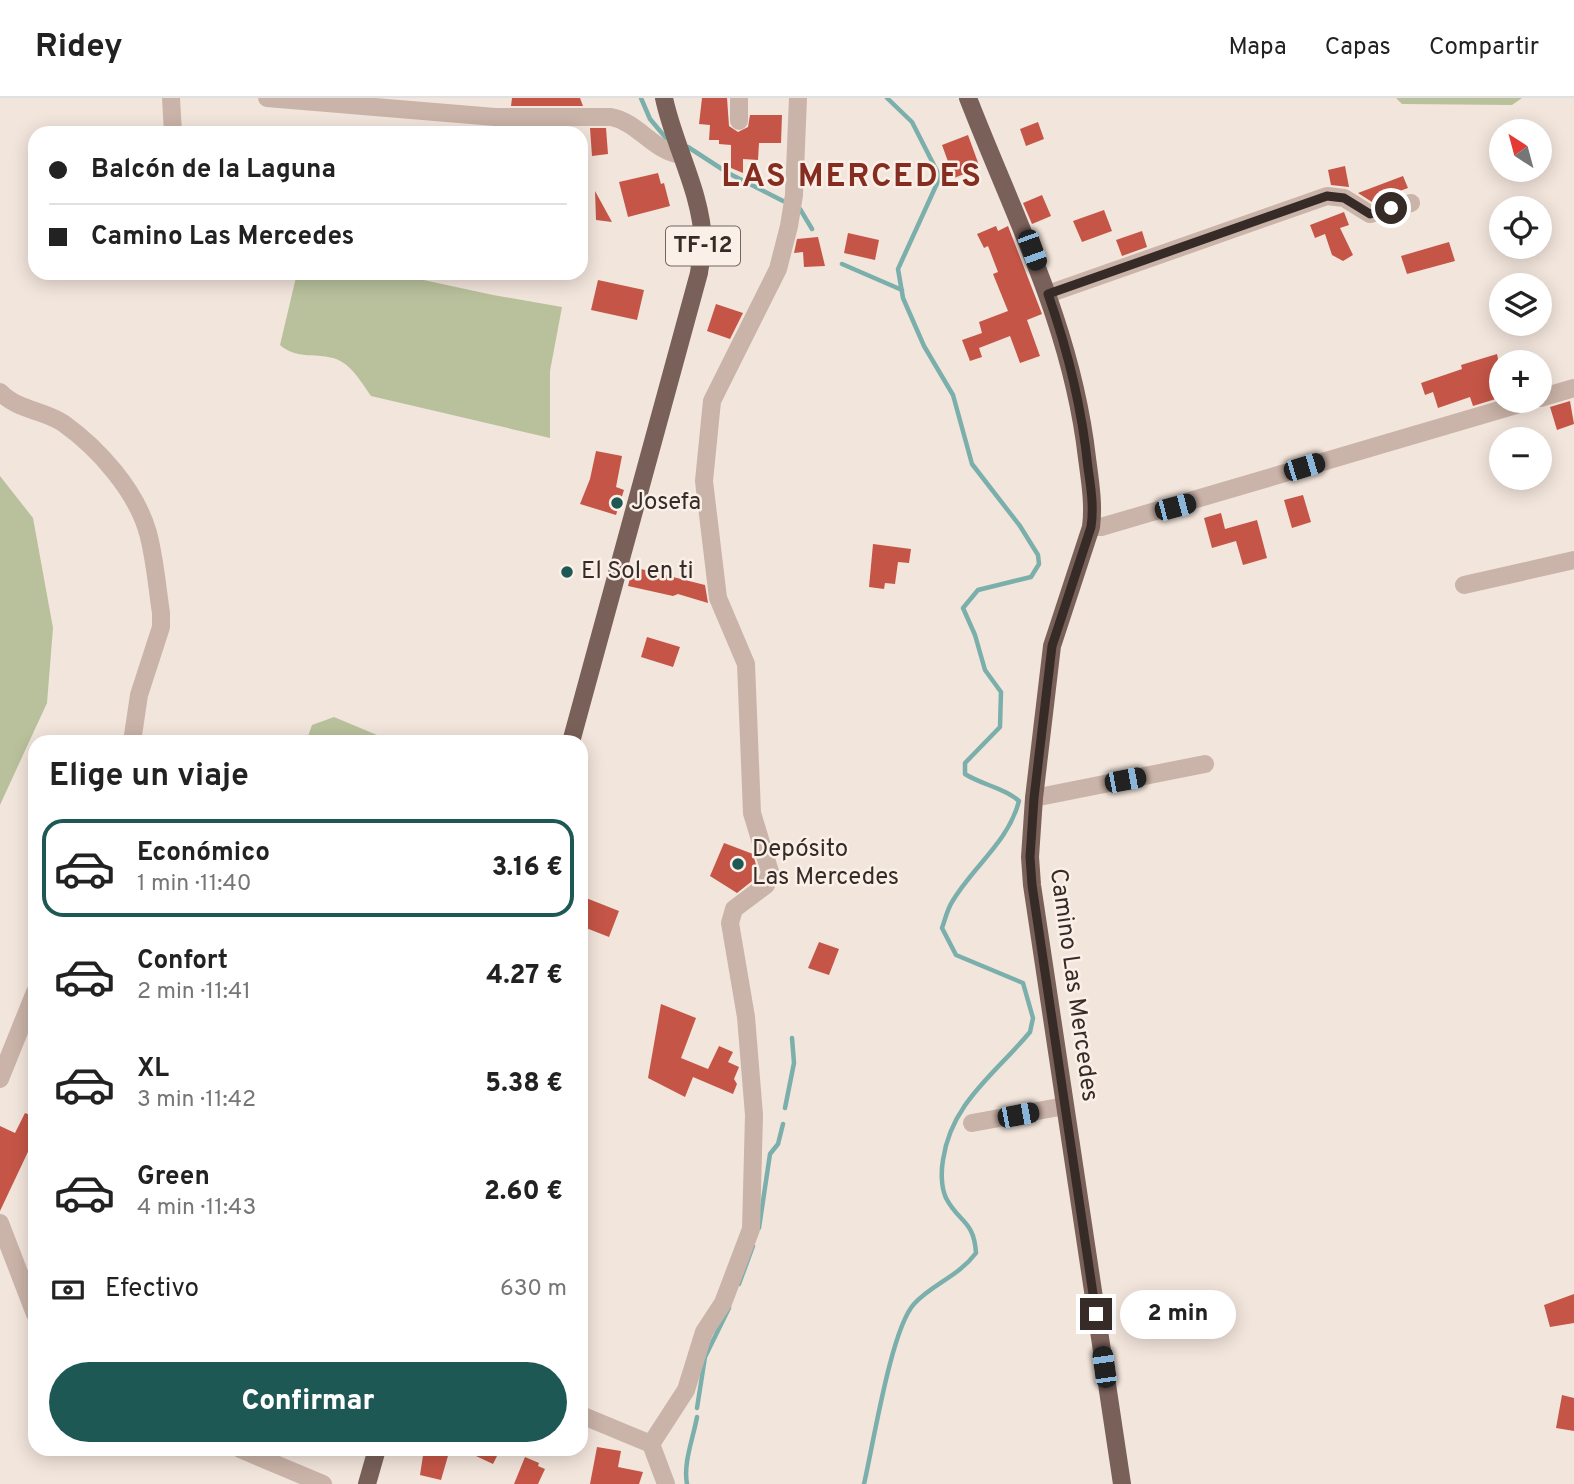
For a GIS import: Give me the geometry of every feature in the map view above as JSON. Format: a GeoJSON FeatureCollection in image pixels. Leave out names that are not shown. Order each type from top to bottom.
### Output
{"type":"FeatureCollection","features":[{"type":"Feature","properties":{"kind":"main road","name":"TF-12"},"geometry":{"type":"LineString","coordinates":[[573,735],[699,273],[703,243],[698,208],[664,98]]}},
{"type":"Feature","properties":{"kind":"main road","name":"Camino Las Mercedes"},"geometry":{"type":"LineString","coordinates":[[968,98],[1022,224],[1048,294],[1062,334],[1083,418],[1093,511],[1091,527],[1052,646],[1034,798],[1030,857],[1122,1484]]}},
{"type":"Feature","properties":{"kind":"main road"},"geometry":{"type":"LineString","coordinates":[[367,1484],[375,1456]]}},
{"type":"Feature","properties":{"kind":"street"},"geometry":{"type":"LineString","coordinates":[[171,98],[173,126]]}},
{"type":"Feature","properties":{"kind":"street"},"geometry":{"type":"LineString","coordinates":[[267,98],[495,117],[611,117],[621,119],[667,153],[681,155]]}},
{"type":"Feature","properties":{"kind":"street"},"geometry":{"type":"LineString","coordinates":[[739,98],[739,121]]}},
{"type":"Feature","properties":{"kind":"street"},"geometry":{"type":"LineString","coordinates":[[651,1444],[686,1390],[704,1332],[723,1303],[751,1229],[754,1115],[746,1017],[730,923],[734,909],[766,885],[770,872],[752,813],[746,664],[718,598],[704,481],[712,401],[774,279],[789,226],[794,195],[798,98]]}},
{"type":"Feature","properties":{"kind":"street"},"geometry":{"type":"LineString","coordinates":[[1048,294],[1327,196],[1344,198],[1370,214],[1411,202]]}},
{"type":"Feature","properties":{"kind":"street"},"geometry":{"type":"LineString","coordinates":[[1552,394],[1574,388]]}},
{"type":"Feature","properties":{"kind":"street"},"geometry":{"type":"LineString","coordinates":[[0,392],[11,402],[63,424],[103,458],[117,472],[146,526],[162,613],[161,627],[139,695],[133,735]]}},
{"type":"Feature","properties":{"kind":"street"},"geometry":{"type":"LineString","coordinates":[[1091,527],[1199,500],[1490,413]]}},
{"type":"Feature","properties":{"kind":"street"},"geometry":{"type":"LineString","coordinates":[[1464,585],[1574,560]]}},
{"type":"Feature","properties":{"kind":"street"},"geometry":{"type":"LineString","coordinates":[[1034,798],[1205,764]]}},
{"type":"Feature","properties":{"kind":"street"},"geometry":{"type":"LineString","coordinates":[[0,1079],[28,1009]]}},
{"type":"Feature","properties":{"kind":"street"},"geometry":{"type":"LineString","coordinates":[[972,1123],[1065,1106]]}},
{"type":"Feature","properties":{"kind":"street"},"geometry":{"type":"LineString","coordinates":[[0,1223],[28,1296]]}},
{"type":"Feature","properties":{"kind":"street"},"geometry":{"type":"LineString","coordinates":[[588,1418],[651,1444],[666,1484]]}},
{"type":"Feature","properties":{"kind":"street"},"geometry":{"type":"LineString","coordinates":[[257,1456],[323,1484]]}},
{"type":"Feature","properties":{"kind":"green space"},"geometry":{"type":"Polygon","coordinates":[[[1396,98],[1522,98],[1512,105],[1402,104],[1396,98]]]}},
{"type":"Feature","properties":{"kind":"green space"},"geometry":{"type":"Polygon","coordinates":[[[295,280],[423,280],[562,307],[550,371],[550,438],[371,396],[355,374],[339,360],[299,354],[280,345],[295,280]]]}},
{"type":"Feature","properties":{"kind":"green space"},"geometry":{"type":"Polygon","coordinates":[[[0,476],[33,518],[53,628],[47,703],[32,735],[28,735],[28,744],[0,805],[0,476]]]}},
{"type":"Feature","properties":{"kind":"green space"},"geometry":{"type":"Polygon","coordinates":[[[334,717],[377,735],[308,735],[312,725],[334,717]]]}},
{"type":"Feature","properties":{"kind":"building"},"geometry":{"type":"Polygon","coordinates":[[[512,98],[580,98],[583,106],[511,106],[512,98]]]}},
{"type":"Feature","properties":{"kind":"building"},"geometry":{"type":"Polygon","coordinates":[[[702,98],[727,98],[729,126],[738,132],[748,127],[750,115],[782,115],[781,143],[759,143],[758,160],[743,159],[743,173],[731,168],[731,145],[719,144],[719,140],[709,140],[710,125],[699,124],[702,98]]]}},
{"type":"Feature","properties":{"kind":"building"},"geometry":{"type":"Polygon","coordinates":[[[1038,122],[1044,139],[1026,146],[1020,129],[1038,122]]]}},
{"type":"Feature","properties":{"kind":"building"},"geometry":{"type":"Polygon","coordinates":[[[590,128],[606,128],[608,154],[592,156],[590,128]]]}},
{"type":"Feature","properties":{"kind":"building"},"geometry":{"type":"Polygon","coordinates":[[[968,135],[980,168],[954,178],[942,145],[968,135]]]}},
{"type":"Feature","properties":{"kind":"building"},"geometry":{"type":"Polygon","coordinates":[[[1345,166],[1349,187],[1331,185],[1328,170],[1345,166]]]}},
{"type":"Feature","properties":{"kind":"building"},"geometry":{"type":"Polygon","coordinates":[[[658,173],[661,184],[664,183],[670,206],[628,217],[619,182],[658,173]]]}},
{"type":"Feature","properties":{"kind":"building"},"geometry":{"type":"Polygon","coordinates":[[[1403,176],[1408,188],[1397,192],[1398,195],[1372,202],[1358,193],[1403,176]]]}},
{"type":"Feature","properties":{"kind":"building"},"geometry":{"type":"Polygon","coordinates":[[[595,191],[612,222],[596,220],[595,191]]]}},
{"type":"Feature","properties":{"kind":"building"},"geometry":{"type":"Polygon","coordinates":[[[1042,195],[1051,216],[1032,224],[1023,203],[1042,195]]]}},
{"type":"Feature","properties":{"kind":"building"},"geometry":{"type":"Polygon","coordinates":[[[1104,210],[1112,231],[1082,242],[1073,221],[1104,210]]]}},
{"type":"Feature","properties":{"kind":"building"},"geometry":{"type":"Polygon","coordinates":[[[1344,212],[1349,225],[1340,228],[1353,255],[1343,261],[1332,255],[1325,234],[1315,238],[1310,225],[1344,212]]]}},
{"type":"Feature","properties":{"kind":"building"},"geometry":{"type":"Polygon","coordinates":[[[996,226],[998,231],[1008,226],[1042,314],[1027,320],[1040,356],[1020,363],[1010,336],[979,348],[982,357],[970,361],[962,340],[982,333],[979,322],[1008,311],[993,274],[998,272],[988,246],[984,248],[977,234],[996,226]]]}},
{"type":"Feature","properties":{"kind":"building"},"geometry":{"type":"Polygon","coordinates":[[[1142,231],[1147,247],[1122,256],[1116,240],[1142,231]]]}},
{"type":"Feature","properties":{"kind":"building"},"geometry":{"type":"Polygon","coordinates":[[[848,233],[879,240],[875,260],[844,253],[848,233]]]}},
{"type":"Feature","properties":{"kind":"building"},"geometry":{"type":"Polygon","coordinates":[[[818,237],[825,266],[804,267],[803,252],[794,253],[797,239],[818,237]]]}},
{"type":"Feature","properties":{"kind":"building"},"geometry":{"type":"Polygon","coordinates":[[[1449,242],[1455,261],[1407,274],[1401,256],[1449,242]]]}},
{"type":"Feature","properties":{"kind":"building"},"geometry":{"type":"Polygon","coordinates":[[[598,280],[644,290],[637,320],[591,310],[598,280]]]}},
{"type":"Feature","properties":{"kind":"building"},"geometry":{"type":"Polygon","coordinates":[[[716,304],[743,313],[730,339],[707,331],[716,304]]]}},
{"type":"Feature","properties":{"kind":"building"},"geometry":{"type":"Polygon","coordinates":[[[1489,356],[1489,401],[1473,406],[1470,397],[1438,408],[1433,392],[1425,395],[1421,383],[1462,369],[1461,365],[1489,356]]]}},
{"type":"Feature","properties":{"kind":"building"},"geometry":{"type":"Polygon","coordinates":[[[1570,401],[1574,424],[1557,430],[1552,406],[1570,401]]]}},
{"type":"Feature","properties":{"kind":"building"},"geometry":{"type":"Polygon","coordinates":[[[596,451],[622,456],[616,487],[624,490],[616,515],[580,504],[590,479],[596,451]]]}},
{"type":"Feature","properties":{"kind":"building"},"geometry":{"type":"Polygon","coordinates":[[[1303,495],[1311,522],[1292,528],[1284,500],[1303,495]]]}},
{"type":"Feature","properties":{"kind":"building"},"geometry":{"type":"Polygon","coordinates":[[[1221,513],[1225,529],[1257,520],[1267,558],[1243,565],[1236,541],[1212,548],[1204,518],[1221,513]]]}},
{"type":"Feature","properties":{"kind":"building"},"geometry":{"type":"Polygon","coordinates":[[[873,544],[911,549],[909,563],[898,562],[895,584],[885,583],[884,589],[869,587],[873,544]]]}},
{"type":"Feature","properties":{"kind":"building"},"geometry":{"type":"Polygon","coordinates":[[[633,567],[705,585],[708,603],[678,594],[673,596],[628,586],[633,567]]]}},
{"type":"Feature","properties":{"kind":"building"},"geometry":{"type":"Polygon","coordinates":[[[647,637],[680,647],[673,667],[641,657],[647,637]]]}},
{"type":"Feature","properties":{"kind":"building","name":"Depósito Las Mercedes"},"geometry":{"type":"Polygon","coordinates":[[[724,843],[753,854],[758,872],[756,878],[737,893],[710,876],[724,843]]]}},
{"type":"Feature","properties":{"kind":"building"},"geometry":{"type":"Polygon","coordinates":[[[588,899],[619,911],[609,937],[588,929],[588,899]]]}},
{"type":"Feature","properties":{"kind":"building"},"geometry":{"type":"Polygon","coordinates":[[[819,942],[839,949],[829,975],[808,968],[819,942]]]}},
{"type":"Feature","properties":{"kind":"building"},"geometry":{"type":"Polygon","coordinates":[[[661,1004],[696,1018],[681,1058],[708,1069],[719,1046],[733,1052],[728,1062],[739,1067],[734,1079],[737,1084],[733,1094],[693,1077],[685,1097],[648,1078],[661,1004]]]}},
{"type":"Feature","properties":{"kind":"building"},"geometry":{"type":"Polygon","coordinates":[[[25,1113],[28,1114],[28,1152],[0,1211],[0,1126],[15,1133],[25,1113]]]}},
{"type":"Feature","properties":{"kind":"building"},"geometry":{"type":"Polygon","coordinates":[[[1574,1294],[1574,1323],[1550,1327],[1544,1305],[1574,1294]]]}},
{"type":"Feature","properties":{"kind":"building"},"geometry":{"type":"Polygon","coordinates":[[[1562,1395],[1574,1398],[1574,1431],[1556,1428],[1562,1395]]]}},
{"type":"Feature","properties":{"kind":"building"},"geometry":{"type":"Polygon","coordinates":[[[597,1447],[621,1451],[618,1467],[643,1472],[639,1484],[590,1484],[597,1447]]]}},
{"type":"Feature","properties":{"kind":"building"},"geometry":{"type":"Polygon","coordinates":[[[423,1456],[448,1456],[441,1480],[420,1475],[423,1456]]]}},
{"type":"Feature","properties":{"kind":"building"},"geometry":{"type":"Polygon","coordinates":[[[476,1456],[497,1456],[493,1464],[476,1456]]]}},
{"type":"Feature","properties":{"kind":"building"},"geometry":{"type":"Polygon","coordinates":[[[525,1457],[545,1469],[538,1484],[514,1484],[525,1457]]]}},
{"type":"Feature","properties":{"kind":"waterway"},"geometry":{"type":"LineString","coordinates":[[641,98],[650,119],[666,138]]}},
{"type":"Feature","properties":{"kind":"waterway"},"geometry":{"type":"LineString","coordinates":[[864,1484],[890,1362],[906,1317],[921,1297],[961,1268],[976,1253],[969,1228],[951,1206],[943,1189],[942,1164],[948,1140],[965,1105],[1030,1032],[1033,1018],[1023,983],[956,955],[942,928],[952,902],[999,842],[1019,801],[965,774],[965,763],[1000,727],[1001,692],[985,670],[975,635],[963,608],[978,590],[1031,577],[1039,564],[1038,555],[1020,526],[972,464],[953,395],[924,346],[903,298],[898,269],[940,177],[912,122],[887,98]]}},
{"type":"Feature","properties":{"kind":"waterway"},"geometry":{"type":"LineString","coordinates":[[688,147],[728,173],[783,201]]}},
{"type":"Feature","properties":{"kind":"waterway"},"geometry":{"type":"LineString","coordinates":[[800,209],[812,229]]}},
{"type":"Feature","properties":{"kind":"waterway"},"geometry":{"type":"LineString","coordinates":[[842,264],[902,290]]}},
{"type":"Feature","properties":{"kind":"waterway"},"geometry":{"type":"LineString","coordinates":[[785,1108],[794,1063],[792,1038]]}},
{"type":"Feature","properties":{"kind":"waterway"},"geometry":{"type":"LineString","coordinates":[[759,1228],[770,1154],[778,1144],[783,1124]]}},
{"type":"Feature","properties":{"kind":"waterway"},"geometry":{"type":"LineString","coordinates":[[739,1284],[753,1246]]}},
{"type":"Feature","properties":{"kind":"waterway"},"geometry":{"type":"LineString","coordinates":[[697,1408],[705,1357],[729,1308]]}},
{"type":"Feature","properties":{"kind":"waterway"},"geometry":{"type":"LineString","coordinates":[[687,1484],[687,1459],[697,1417]]}},
{"type":"Feature","properties":{"kind":"place","name":"Josefa"},"geometry":{"type":"Point","coordinates":[617,503]}},
{"type":"Feature","properties":{"kind":"place","name":"El Sol en ti"},"geometry":{"type":"Point","coordinates":[567,572]}},
{"type":"Feature","properties":{"kind":"place","name":"Depósito Las Mercedes"},"geometry":{"type":"Point","coordinates":[738,864]}},
{"type":"Feature","properties":{"kind":"district","name":"LAS MERCEDES"},"geometry":{"type":"Point","coordinates":[852,178]}},
{"type":"Feature","properties":{"kind":"route"},"geometry":{"type":"LineString","coordinates":[[1096,1314],[1030,857],[1034,798],[1052,646],[1091,527],[1093,511],[1083,418],[1062,334],[1048,294],[1327,196],[1344,198],[1370,214],[1391,208]]}}]}
